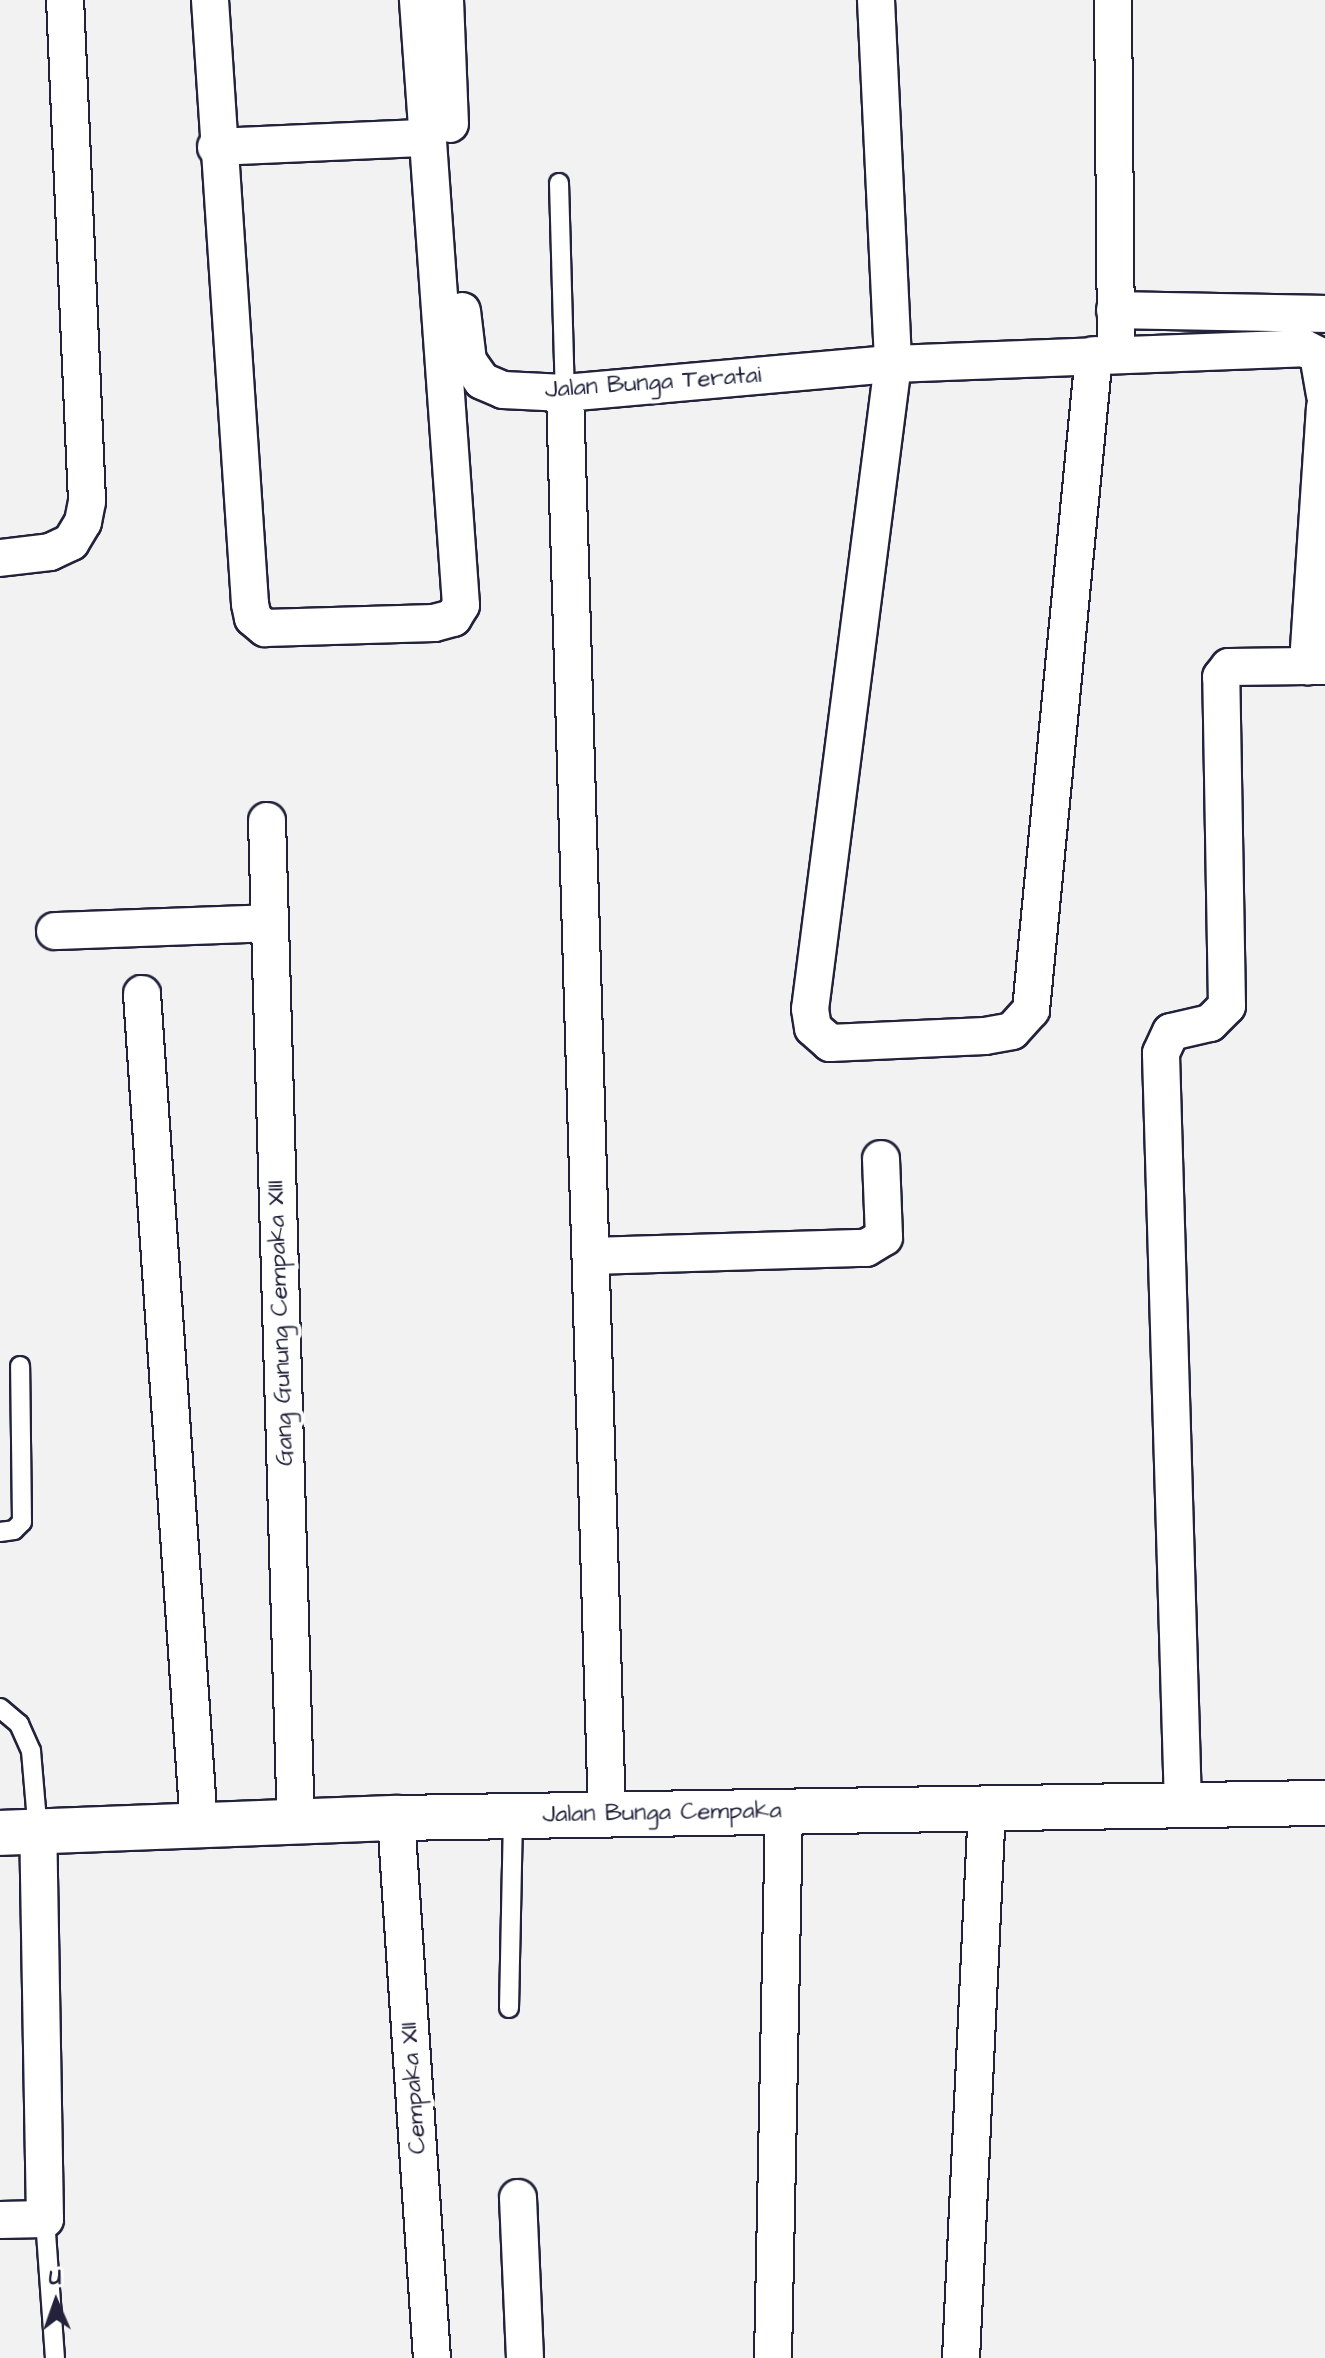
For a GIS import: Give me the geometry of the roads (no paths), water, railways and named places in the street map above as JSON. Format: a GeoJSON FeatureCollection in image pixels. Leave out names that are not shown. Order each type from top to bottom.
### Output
{"type":"FeatureCollection","features":[{"type":"Feature","properties":{"kind":"street"},"geometry":{"type":"LineString","coordinates":[[0,558],[50,552],[71,542],[83,522],[87,501],[65,0]]}},
{"type":"Feature","properties":{"kind":"street"},"geometry":{"type":"LineString","coordinates":[[210,0],[216,147],[253,618],[265,628],[434,623],[453,618],[461,605],[418,0]]}},
{"type":"Feature","properties":{"kind":"street","name":"Jalan Bunga Teratai"},"geometry":{"type":"LineString","coordinates":[[445,0],[468,361],[491,386],[565,393],[893,364],[1304,348],[1322,355]]}},
{"type":"Feature","properties":{"kind":"street"},"geometry":{"type":"LineString","coordinates":[[876,0],[893,364],[810,1009],[813,1028],[830,1043],[985,1036],[1012,1031],[1031,1010],[1105,354],[1115,310],[1113,0]]}},
{"type":"Feature","properties":{"kind":"street"},"geometry":{"type":"LineString","coordinates":[[216,147],[426,138]]}},
{"type":"Feature","properties":{"kind":"street"},"geometry":{"type":"LineString","coordinates":[[1115,310],[1325,314]]}},
{"type":"Feature","properties":{"kind":"street"},"geometry":{"type":"LineString","coordinates":[[1322,355],[1325,395]]}},
{"type":"Feature","properties":{"kind":"street"},"geometry":{"type":"LineString","coordinates":[[565,393],[607,1814]]}},
{"type":"Feature","properties":{"kind":"street"},"geometry":{"type":"LineString","coordinates":[[1183,1805],[1161,1053],[1171,1032],[1210,1023],[1227,1006],[1221,677],[1229,667],[1316,666],[1325,407]]}},
{"type":"Feature","properties":{"kind":"street","name":"Gang Gunung Cempaka XIII"},"geometry":{"type":"LineString","coordinates":[[267,821],[296,1825]]}},
{"type":"Feature","properties":{"kind":"street"},"geometry":{"type":"LineString","coordinates":[[55,931],[270,923]]}},
{"type":"Feature","properties":{"kind":"street"},"geometry":{"type":"LineString","coordinates":[[142,994],[199,1826]]}},
{"type":"Feature","properties":{"kind":"street"},"geometry":{"type":"LineString","coordinates":[[591,1256],[866,1248],[884,1237],[881,1159]]}},
{"type":"Feature","properties":{"kind":"street","name":"Jalan Bunga Cempaka"},"geometry":{"type":"LineString","coordinates":[[19,1832],[296,1825],[396,1818],[1325,1803]]}},
{"type":"Feature","properties":{"kind":"street"},"geometry":{"type":"LineString","coordinates":[[961,2358],[987,1807]]}},
{"type":"Feature","properties":{"kind":"street"},"geometry":{"type":"LineString","coordinates":[[773,2358],[784,1810]]}},
{"type":"Feature","properties":{"kind":"street","name":"Cempaka XII"},"geometry":{"type":"LineString","coordinates":[[396,1818],[432,2358]]}},
{"type":"Feature","properties":{"kind":"street"},"geometry":{"type":"LineString","coordinates":[[0,2220],[45,2219],[19,1832]]}},
{"type":"Feature","properties":{"kind":"street"},"geometry":{"type":"LineString","coordinates":[[518,2198],[525,2358]]}},
{"type":"Feature","properties":{"kind":"lane"},"geometry":{"type":"LineString","coordinates":[[559,183],[565,393]]}},
{"type":"Feature","properties":{"kind":"lane"},"geometry":{"type":"LineString","coordinates":[[0,1532],[14,1530],[22,1522],[20,1366]]}},
{"type":"Feature","properties":{"kind":"lane"},"geometry":{"type":"LineString","coordinates":[[0,1708],[19,1724],[31,1751],[19,1832]]}},
{"type":"Feature","properties":{"kind":"lane"},"geometry":{"type":"LineString","coordinates":[[509,2008],[513,1817]]}},
{"type":"Feature","properties":{"kind":"lane"},"geometry":{"type":"LineString","coordinates":[[45,2219],[55,2358]]}}]}
